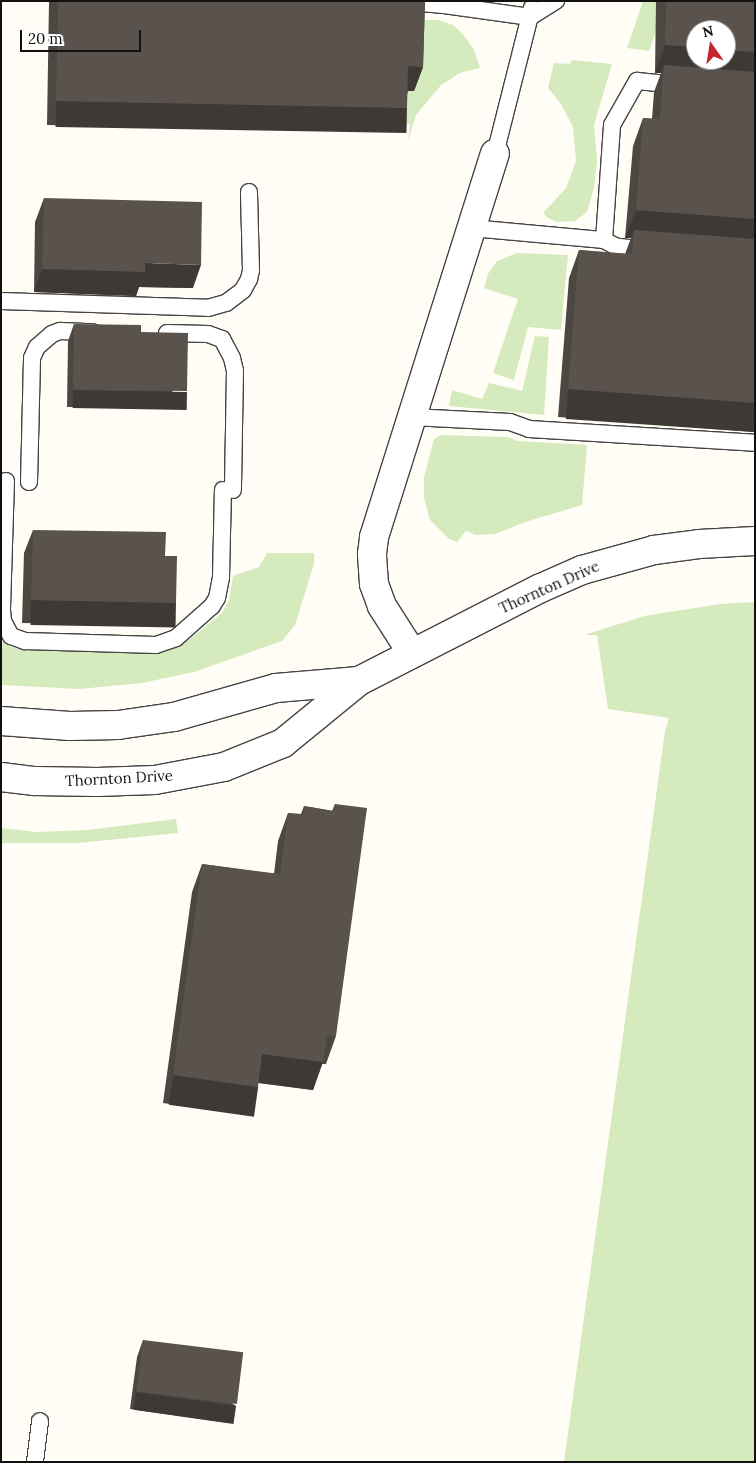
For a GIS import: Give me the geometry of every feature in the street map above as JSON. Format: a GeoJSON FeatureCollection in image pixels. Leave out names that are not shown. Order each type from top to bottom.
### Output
{"type":"FeatureCollection","features":[{"type":"Feature","properties":{"kind":"street"},"geometry":{"type":"LineString","coordinates":[[412,653],[379,600],[374,584],[372,554],[376,528],[495,154]]}},
{"type":"Feature","properties":{"kind":"street","name":"Thornton Drive"},"geometry":{"type":"LineString","coordinates":[[1,777],[35,781],[97,782],[155,780],[224,767],[283,743],[359,682],[540,588],[582,570],[654,550],[699,544],[755,541]]}},
{"type":"Feature","properties":{"kind":"street","name":"Thornton Drive"},"geometry":{"type":"LineString","coordinates":[[1,721],[70,726],[118,725],[174,716],[276,688],[359,682]]}},
{"type":"Feature","properties":{"kind":"lane"},"geometry":{"type":"LineString","coordinates":[[396,1],[532,9],[556,1]]}},
{"type":"Feature","properties":{"kind":"lane"},"geometry":{"type":"LineString","coordinates":[[495,154],[532,9]]}},
{"type":"Feature","properties":{"kind":"lane"},"geometry":{"type":"LineString","coordinates":[[604,240],[612,125],[637,82],[696,86]]}},
{"type":"Feature","properties":{"kind":"lane"},"geometry":{"type":"LineString","coordinates":[[1,301],[208,308],[226,303],[243,290],[251,270],[249,192]]}},
{"type":"Feature","properties":{"kind":"lane"},"geometry":{"type":"LineString","coordinates":[[472,228],[604,240],[616,247],[666,251]]}},
{"type":"Feature","properties":{"kind":"lane"},"geometry":{"type":"LineString","coordinates":[[29,482],[30,372],[32,358],[37,347],[45,339],[60,331],[110,332]]}},
{"type":"Feature","properties":{"kind":"lane"},"geometry":{"type":"LineString","coordinates":[[6,481],[2,615],[11,636],[25,641],[156,645],[176,638],[212,606],[217,598],[221,577],[235,371],[227,346],[222,339],[208,334],[149,333]]}},
{"type":"Feature","properties":{"kind":"lane"},"geometry":{"type":"LineString","coordinates":[[411,417],[510,422],[529,429],[755,443]]}},
{"type":"Feature","properties":{"kind":"lane"},"geometry":{"type":"LineString","coordinates":[[35,1462],[40,1421]]}},
{"type":"Feature","properties":{"kind":"green space"},"geometry":{"type":"Polygon","coordinates":[[[643,1],[667,1],[649,51],[627,48],[643,1]]]}},
{"type":"Feature","properties":{"kind":"green space"},"geometry":{"type":"Polygon","coordinates":[[[415,20],[439,20],[453,25],[463,34],[474,50],[480,68],[460,73],[441,85],[416,115],[408,141],[410,124],[399,124],[415,20]]]}},
{"type":"Feature","properties":{"kind":"green space"},"geometry":{"type":"Polygon","coordinates":[[[572,60],[612,64],[594,125],[597,161],[594,188],[587,212],[575,221],[557,222],[548,218],[543,213],[566,188],[576,161],[573,127],[561,104],[548,88],[554,63],[570,64],[572,60]]]}},
{"type":"Feature","properties":{"kind":"green space"},"geometry":{"type":"Polygon","coordinates":[[[517,253],[568,255],[561,330],[528,327],[514,380],[493,373],[518,299],[484,288],[488,274],[497,261],[517,253]]]}},
{"type":"Feature","properties":{"kind":"green space"},"geometry":{"type":"Polygon","coordinates":[[[535,336],[549,337],[544,415],[449,406],[452,390],[482,399],[489,383],[522,391],[535,336]]]}},
{"type":"Feature","properties":{"kind":"green space"},"geometry":{"type":"Polygon","coordinates":[[[441,435],[507,437],[518,441],[587,445],[582,505],[522,523],[496,534],[476,535],[466,531],[457,542],[448,538],[430,520],[424,498],[424,477],[434,439],[441,435]]]}},
{"type":"Feature","properties":{"kind":"green space"},"geometry":{"type":"Polygon","coordinates":[[[267,553],[314,553],[314,564],[295,625],[282,641],[194,672],[142,683],[80,689],[1,685],[1,641],[16,649],[155,653],[190,639],[222,613],[229,600],[233,576],[259,567],[267,553]]]}},
{"type":"Feature","properties":{"kind":"green space"},"geometry":{"type":"Polygon","coordinates":[[[755,602],[755,1462],[564,1462],[665,731],[669,718],[608,709],[597,635],[584,635],[644,616],[720,604],[755,602]]]}},
{"type":"Feature","properties":{"kind":"green space"},"geometry":{"type":"Polygon","coordinates":[[[176,819],[178,833],[78,843],[3,843],[1,851],[1,828],[36,832],[87,830],[176,819]]]}},
{"type":"Feature","properties":{"kind":"building"},"geometry":{"type":"Polygon","coordinates":[[[58,1],[425,1],[423,67],[408,66],[407,108],[56,101],[58,1]]]}},
{"type":"Feature","properties":{"kind":"building"},"geometry":{"type":"Polygon","coordinates":[[[666,1],[755,1],[755,52],[736,51],[736,20],[686,20],[686,46],[665,45],[666,1]]]}},
{"type":"Feature","properties":{"kind":"building"},"geometry":{"type":"Polygon","coordinates":[[[664,65],[686,67],[686,70],[755,72],[755,219],[636,210],[643,118],[660,119],[664,65]]]}},
{"type":"Feature","properties":{"kind":"building"},"geometry":{"type":"Polygon","coordinates":[[[44,198],[202,202],[201,265],[145,263],[145,272],[42,269],[44,198]]]}},
{"type":"Feature","properties":{"kind":"building"},"geometry":{"type":"Polygon","coordinates":[[[634,230],[755,239],[755,403],[568,389],[579,250],[632,254],[634,230]]]}},
{"type":"Feature","properties":{"kind":"building"},"geometry":{"type":"Polygon","coordinates":[[[74,324],[141,325],[141,332],[188,333],[187,391],[73,390],[74,324]]]}},
{"type":"Feature","properties":{"kind":"building"},"geometry":{"type":"Polygon","coordinates":[[[33,530],[166,532],[165,556],[177,556],[176,603],[31,600],[33,530]]]}},
{"type":"Feature","properties":{"kind":"building"},"geometry":{"type":"Polygon","coordinates":[[[335,804],[367,808],[336,1036],[327,1035],[323,1062],[262,1054],[258,1087],[173,1075],[202,864],[280,874],[288,813],[303,815],[304,806],[334,811],[335,804]]]}},
{"type":"Feature","properties":{"kind":"building"},"geometry":{"type":"Polygon","coordinates":[[[143,1340],[243,1352],[237,1404],[137,1392],[143,1340]]]}}]}
